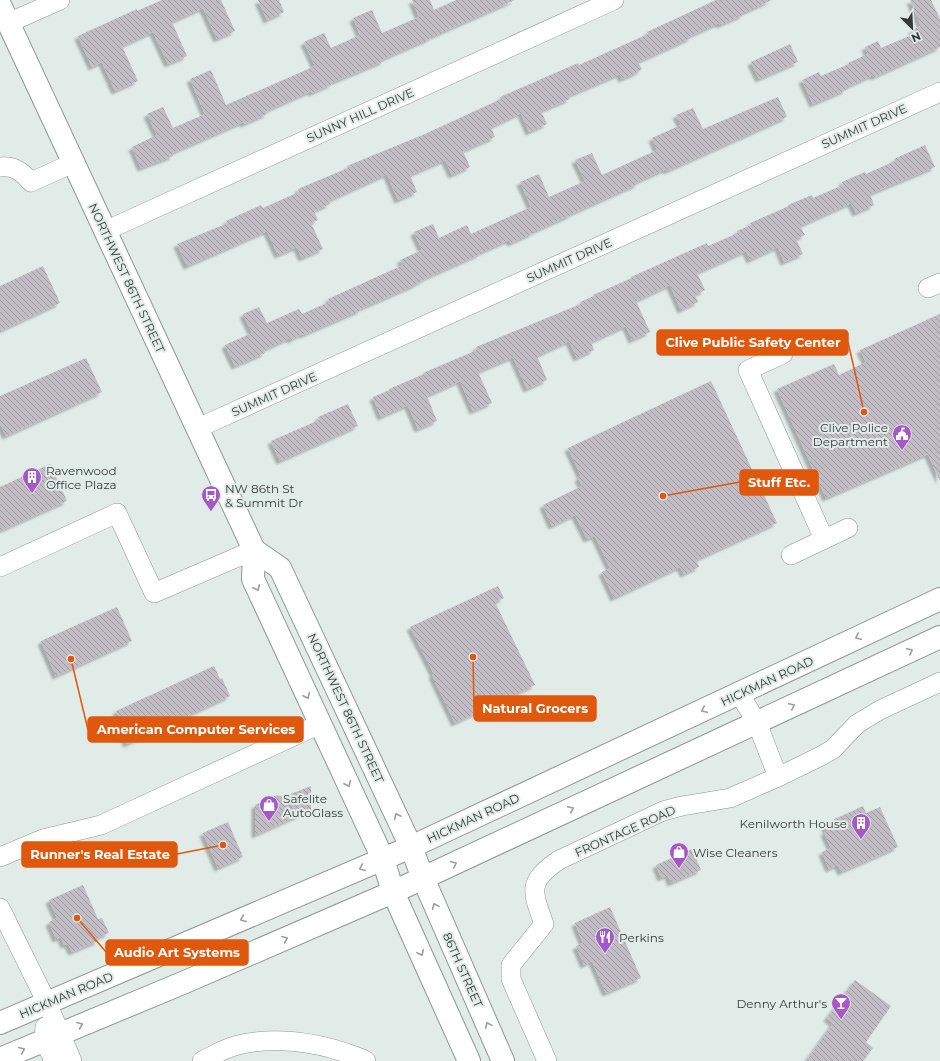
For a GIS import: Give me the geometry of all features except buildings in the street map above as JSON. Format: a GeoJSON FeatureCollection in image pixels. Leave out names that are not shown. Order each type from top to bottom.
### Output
{"type":"FeatureCollection","features":[{"type":"Feature","properties":{"kind":"main road","name":"NORTHWEST 86TH STREET"},"geometry":{"type":"LineString","coordinates":[[4,14],[254,550],[253,579],[382,859],[393,892]]}},
{"type":"Feature","properties":{"kind":"main road","name":"NORTHWEST 86TH STREET"},"geometry":{"type":"LineString","coordinates":[[254,550],[280,568],[411,847],[422,878]]}},
{"type":"Feature","properties":{"kind":"main road","name":"HICKMAN ROAD"},"geometry":{"type":"LineString","coordinates":[[0,1023],[411,847],[940,599]]}},
{"type":"Feature","properties":{"kind":"main road"},"geometry":{"type":"LineString","coordinates":[[0,1059],[192,979],[393,892],[940,637]]}},
{"type":"Feature","properties":{"kind":"main road","name":"86TH STREET"},"geometry":{"type":"LineString","coordinates":[[422,878],[503,1061]]}},
{"type":"Feature","properties":{"kind":"main road"},"geometry":{"type":"LineString","coordinates":[[393,892],[469,1061]]}},
{"type":"Feature","properties":{"kind":"street"},"geometry":{"type":"LineString","coordinates":[[4,14],[60,0]]}},
{"type":"Feature","properties":{"kind":"street","name":"SUNNY HILL DRIVE"},"geometry":{"type":"LineString","coordinates":[[105,231],[614,0]]}},
{"type":"Feature","properties":{"kind":"street","name":"SUMMIT DRIVE"},"geometry":{"type":"LineString","coordinates":[[198,428],[940,92]]}},
{"type":"Feature","properties":{"kind":"street"},"geometry":{"type":"LineString","coordinates":[[0,167],[12,168],[21,171],[31,182],[73,163]]}},
{"type":"Feature","properties":{"kind":"street"},"geometry":{"type":"LineString","coordinates":[[783,354],[748,370],[824,539]]}},
{"type":"Feature","properties":{"kind":"street"},"geometry":{"type":"LineString","coordinates":[[0,567],[117,513],[154,593],[254,550]]}},
{"type":"Feature","properties":{"kind":"street"},"geometry":{"type":"LineString","coordinates":[[791,555],[848,528]]}},
{"type":"Feature","properties":{"kind":"street","name":"FRONTAGE ROAD"},"geometry":{"type":"LineString","coordinates":[[546,1061],[510,979],[510,965],[544,924],[534,896],[536,883],[542,874],[559,860],[663,811],[682,806],[730,798],[778,777],[833,749],[857,724],[880,710],[940,682]]}},
{"type":"Feature","properties":{"kind":"street"},"geometry":{"type":"LineString","coordinates":[[740,693],[757,723],[778,777]]}},
{"type":"Feature","properties":{"kind":"street"},"geometry":{"type":"LineString","coordinates":[[0,857],[43,839],[101,825],[320,724]]}},
{"type":"Feature","properties":{"kind":"street"},"geometry":{"type":"LineString","coordinates":[[0,908],[47,1003],[54,1061]]}},
{"type":"Feature","properties":{"kind":"street"},"geometry":{"type":"LineString","coordinates":[[52,1037],[72,1061]]}},
{"type":"Feature","properties":{"kind":"street"},"geometry":{"type":"LineString","coordinates":[[202,1061],[222,1050],[239,1045],[257,1042],[283,1041],[334,1049],[366,1061]]}},
{"type":"Feature","properties":{"kind":"place","name":"Clive Public Safety Center"},"geometry":{"type":"Point","coordinates":[864,412]}},
{"type":"Feature","properties":{"kind":"place","name":"Clive Police Department"},"geometry":{"type":"Point","coordinates":[902,451]}},
{"type":"Feature","properties":{"kind":"place","name":"Ravenwood Office Plaza"},"geometry":{"type":"Point","coordinates":[32,494]}},
{"type":"Feature","properties":{"kind":"place","name":"Stuff Etc."},"geometry":{"type":"Point","coordinates":[663,496]}},
{"type":"Feature","properties":{"kind":"place","name":"NW 86th St & Summit Dr"},"geometry":{"type":"Point","coordinates":[211,512]}},
{"type":"Feature","properties":{"kind":"place","name":"Natural Grocers"},"geometry":{"type":"Point","coordinates":[473,657]}},
{"type":"Feature","properties":{"kind":"place","name":"American Computer Services"},"geometry":{"type":"Point","coordinates":[71,659]}},
{"type":"Feature","properties":{"kind":"place","name":"Safelite AutoGlass"},"geometry":{"type":"Point","coordinates":[269,822]}},
{"type":"Feature","properties":{"kind":"place","name":"Kenilworth House"},"geometry":{"type":"Point","coordinates":[861,840]}},
{"type":"Feature","properties":{"kind":"place","name":"Runner's Real Estate"},"geometry":{"type":"Point","coordinates":[223,845]}},
{"type":"Feature","properties":{"kind":"place","name":"Wise Cleaners"},"geometry":{"type":"Point","coordinates":[679,869]}},
{"type":"Feature","properties":{"kind":"place","name":"Audio Art Systems"},"geometry":{"type":"Point","coordinates":[77,918]}},
{"type":"Feature","properties":{"kind":"place","name":"Perkins"},"geometry":{"type":"Point","coordinates":[605,954]}},
{"type":"Feature","properties":{"kind":"place","name":"Denny Arthur's"},"geometry":{"type":"Point","coordinates":[841,1020]}}]}
